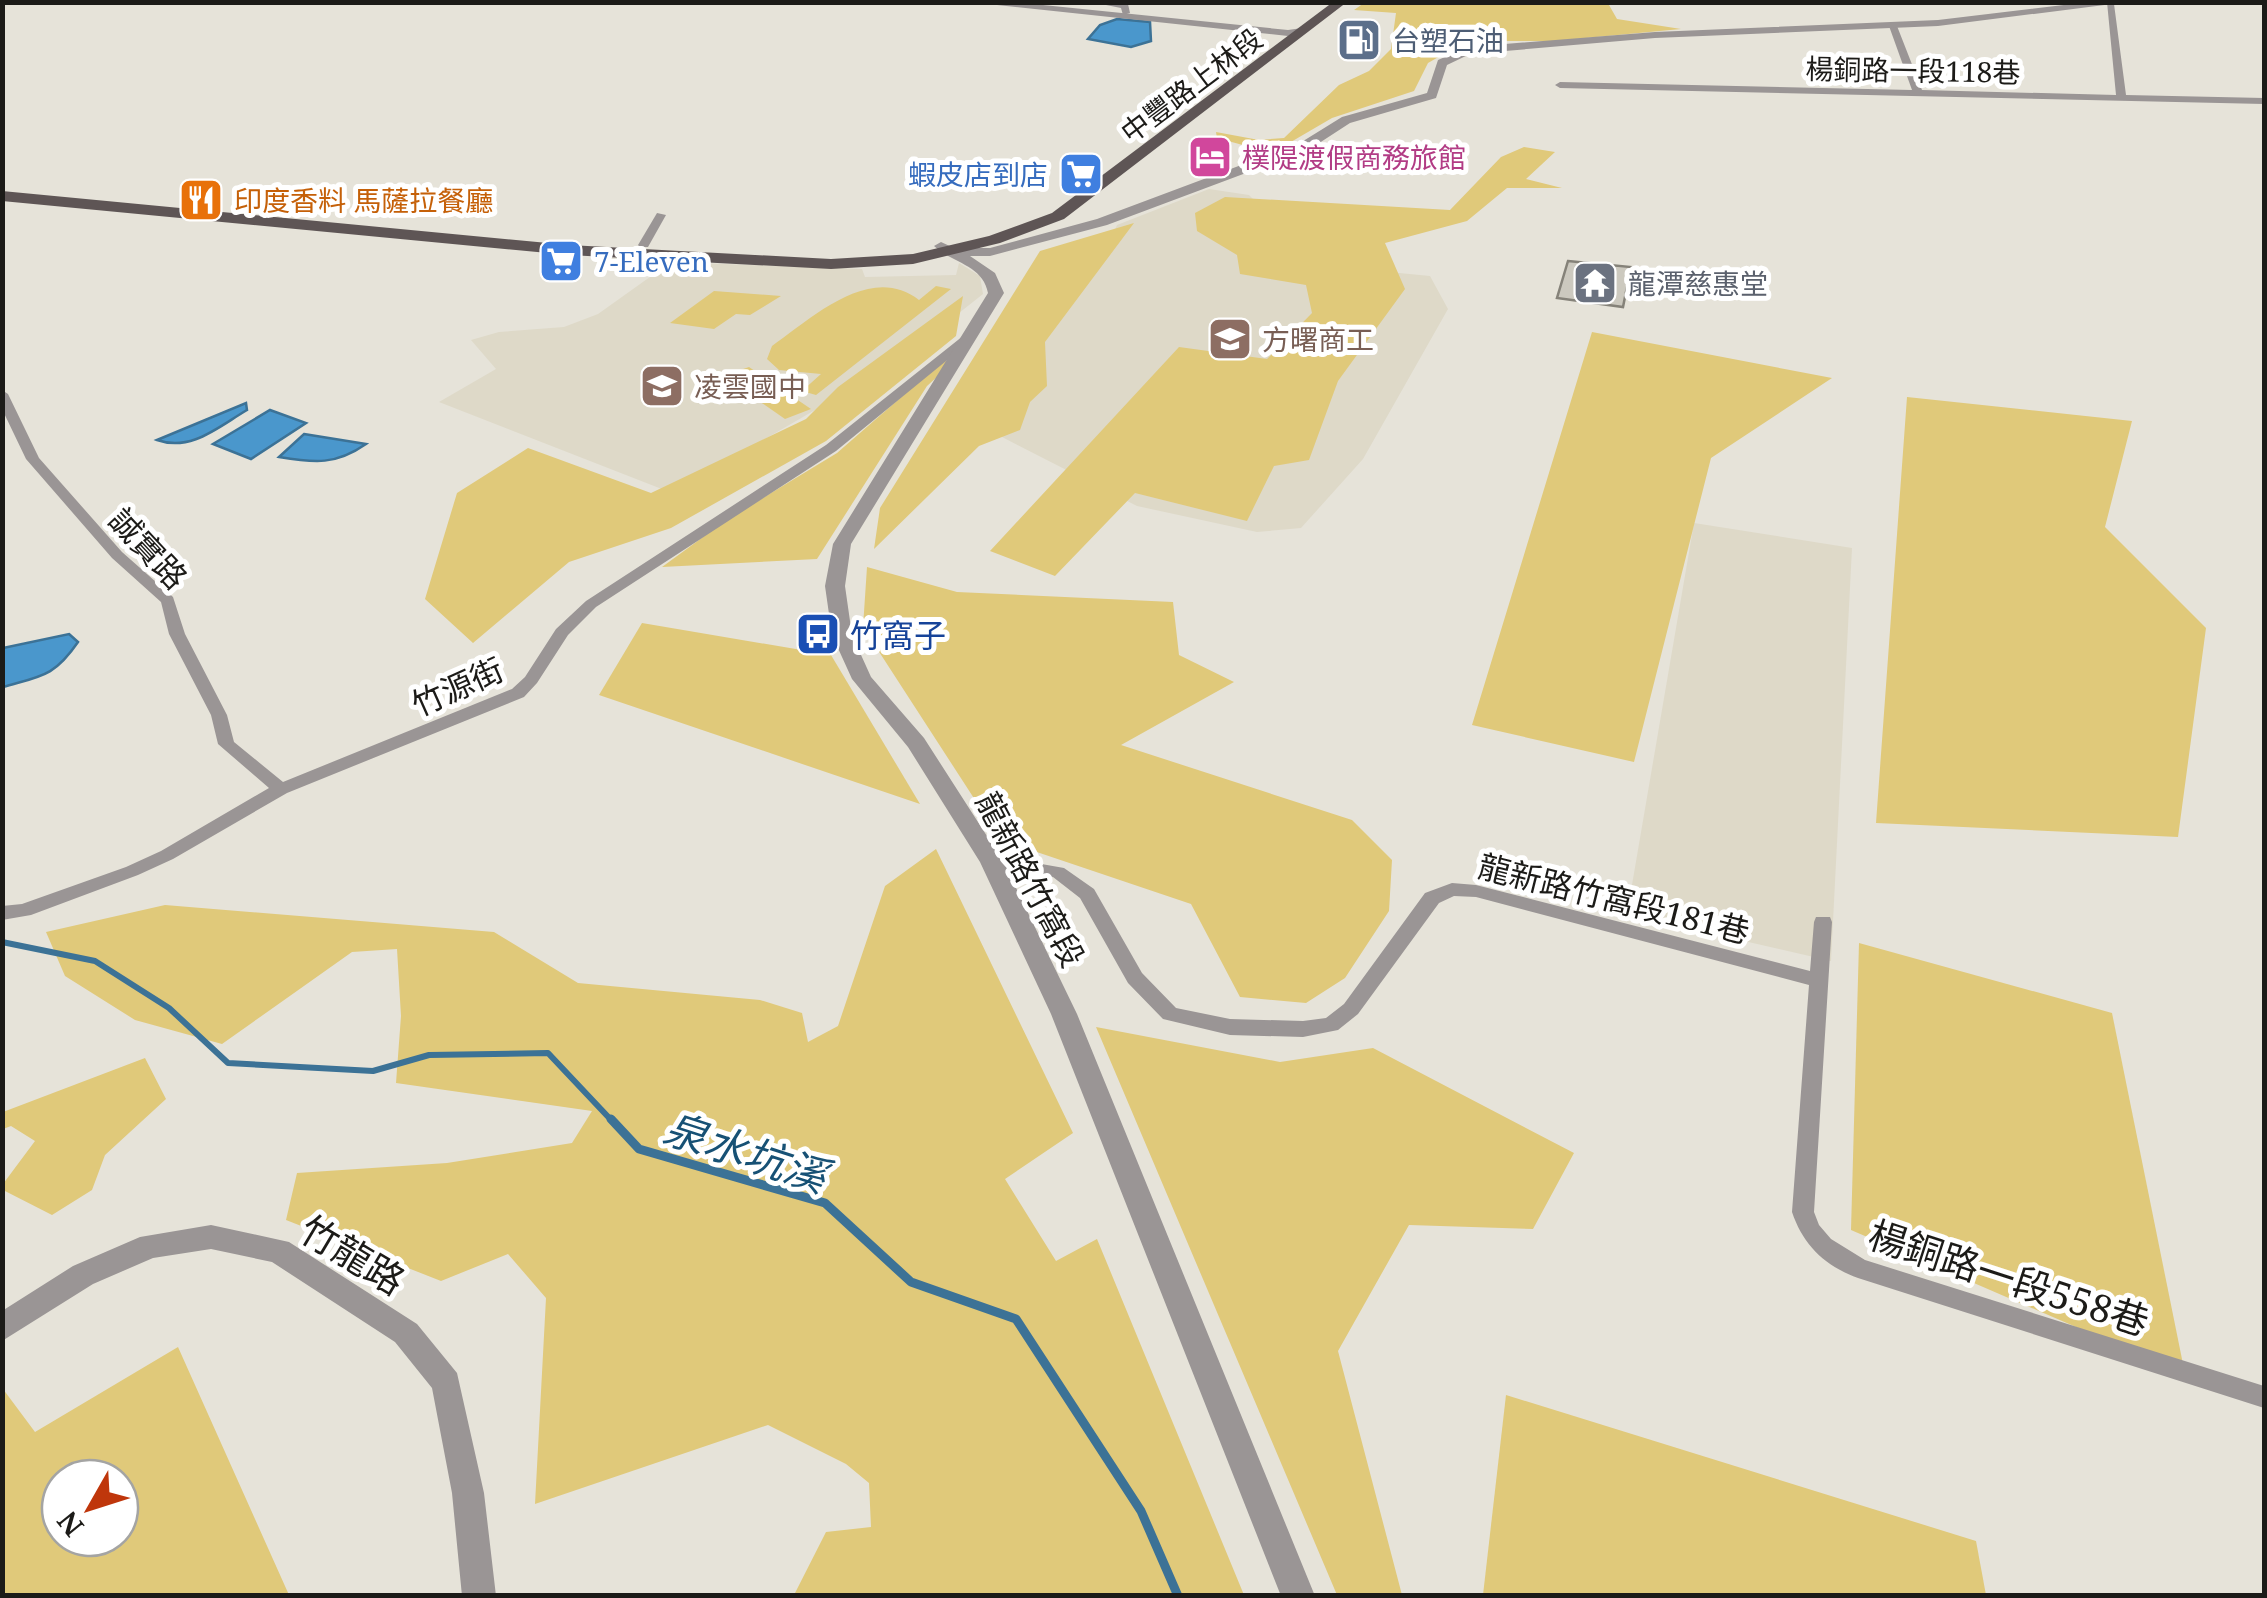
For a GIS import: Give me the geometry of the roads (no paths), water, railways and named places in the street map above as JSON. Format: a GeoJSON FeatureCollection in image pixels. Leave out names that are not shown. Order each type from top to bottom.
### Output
{"type":"FeatureCollection","features":[{"type":"Feature","properties":{"kind":"main road","name":"中豐路上林段"},"geometry":{"type":"LineString","coordinates":[[2,196],[618,253],[832,264],[883,262],[1058,216],[1327,2]]}},
{"type":"Feature","properties":{"kind":"main road","name":"中豐路上林段"},"geometry":{"type":"LineString","coordinates":[[1294,31],[1341,2]]}},
{"type":"Feature","properties":{"kind":"main road","name":"中豐路上林段"},"geometry":{"type":"LineString","coordinates":[[2,188],[527,240],[838,256],[944,249]]}},
{"type":"Feature","properties":{"kind":"street"},"geometry":{"type":"LineString","coordinates":[[974,2],[1294,31]]}},
{"type":"Feature","properties":{"kind":"street"},"geometry":{"type":"LineString","coordinates":[[1011,2],[1294,31]]}},
{"type":"Feature","properties":{"kind":"street"},"geometry":{"type":"LineString","coordinates":[[1095,2],[1124,6],[1126,13]]}},
{"type":"Feature","properties":{"kind":"street"},"geometry":{"type":"LineString","coordinates":[[944,249],[990,252],[1042,240],[1305,146],[1346,120],[1432,95],[1442,63],[1468,50],[1655,35],[1894,26],[2116,3],[2121,96]]}},
{"type":"Feature","properties":{"kind":"street"},"geometry":{"type":"LineString","coordinates":[[1894,26],[1918,93]]}},
{"type":"Feature","properties":{"kind":"street","name":"楊銅路一段118巷"},"geometry":{"type":"LineString","coordinates":[[1560,86],[2264,101]]}},
{"type":"Feature","properties":{"kind":"street"},"geometry":{"type":"LineString","coordinates":[[644,245],[661,215]]}},
{"type":"Feature","properties":{"kind":"street","name":"龍新路竹窩段"},"geometry":{"type":"LineString","coordinates":[[944,249],[976,266],[996,284],[996,293],[842,544],[835,586],[842,635],[862,679],[916,743],[990,861],[1064,1014],[1298,1596]]}},
{"type":"Feature","properties":{"kind":"street","name":"竹源街"},"geometry":{"type":"LineString","coordinates":[[2,914],[24,910],[167,855],[281,788],[518,693],[532,680],[562,632],[591,604],[831,448],[967,339]]}},
{"type":"Feature","properties":{"kind":"street","name":"誠實路"},"geometry":{"type":"LineString","coordinates":[[2,394],[33,460],[117,555],[168,600],[177,634],[218,714],[226,744],[281,788]]}},
{"type":"Feature","properties":{"kind":"street","name":"龍新路竹窩段181巷"},"geometry":{"type":"LineString","coordinates":[[990,861],[1058,872],[1087,894],[1135,978],[1170,1014],[1230,1027],[1303,1029],[1331,1025],[1350,1009],[1432,898],[1452,889],[1476,891],[1819,980]]}},
{"type":"Feature","properties":{"kind":"street","name":"楊銅路一段558巷"},"geometry":{"type":"LineString","coordinates":[[1823,922],[1802,1212],[1809,1234],[1822,1248],[1858,1268],[2264,1397]]}},
{"type":"Feature","properties":{"kind":"street","name":"竹龍路"},"geometry":{"type":"LineString","coordinates":[[2,1328],[83,1275],[150,1246],[212,1237],[279,1252],[406,1333],[446,1383],[468,1493],[479,1596]]}},
{"type":"Feature","properties":{"kind":"water"},"geometry":{"type":"Polygon","coordinates":[[[1117,19],[1150,22],[1151,41],[1131,47],[1088,39],[1100,25],[1117,19]]]}},
{"type":"Feature","properties":{"kind":"water"},"geometry":{"type":"Polygon","coordinates":[[[246,403],[247,410],[204,436],[181,443],[157,440],[246,403]]]}},
{"type":"Feature","properties":{"kind":"water"},"geometry":{"type":"Polygon","coordinates":[[[270,410],[306,423],[251,459],[213,444],[270,410]]]}},
{"type":"Feature","properties":{"kind":"water"},"geometry":{"type":"Polygon","coordinates":[[[304,434],[366,444],[345,456],[325,461],[279,457],[304,434]]]}},
{"type":"Feature","properties":{"kind":"water"},"geometry":{"type":"Polygon","coordinates":[[[69,634],[78,642],[54,669],[3,687],[3,648],[69,634]]]}},
{"type":"Feature","properties":{"kind":"waterway","name":"泉水坑溪"},"geometry":{"type":"LineString","coordinates":[[2,942],[95,961],[169,1008],[228,1063],[373,1071],[429,1055],[548,1053],[613,1122]]}},
{"type":"Feature","properties":{"kind":"waterway","name":"泉水坑溪"},"geometry":{"type":"LineString","coordinates":[[611,1119],[639,1149],[825,1203],[911,1282],[1016,1319],[1141,1511],[1178,1596]]}},
{"type":"Feature","properties":{"kind":"place","name":"台塑石油"},"geometry":{"type":"Point","coordinates":[1359,40]}},
{"type":"Feature","properties":{"kind":"place","name":"樸隄渡假商務旅館"},"geometry":{"type":"Point","coordinates":[1210,157]}},
{"type":"Feature","properties":{"kind":"place","name":"蝦皮店到店"},"geometry":{"type":"Point","coordinates":[1081,174]}},
{"type":"Feature","properties":{"kind":"place","name":"印度香料 馬薩拉餐廳"},"geometry":{"type":"Point","coordinates":[201,200]}},
{"type":"Feature","properties":{"kind":"place","name":"7-Eleven"},"geometry":{"type":"Point","coordinates":[561,261]}},
{"type":"Feature","properties":{"kind":"place","name":"龍潭慈惠堂"},"geometry":{"type":"Point","coordinates":[1595,283]}},
{"type":"Feature","properties":{"kind":"place","name":"方曙商工"},"geometry":{"type":"Point","coordinates":[1230,339]}},
{"type":"Feature","properties":{"kind":"place","name":"凌雲國中"},"geometry":{"type":"Point","coordinates":[662,386]}},
{"type":"Feature","properties":{"kind":"place","name":"竹窩子"},"geometry":{"type":"Point","coordinates":[818,634]}}]}
